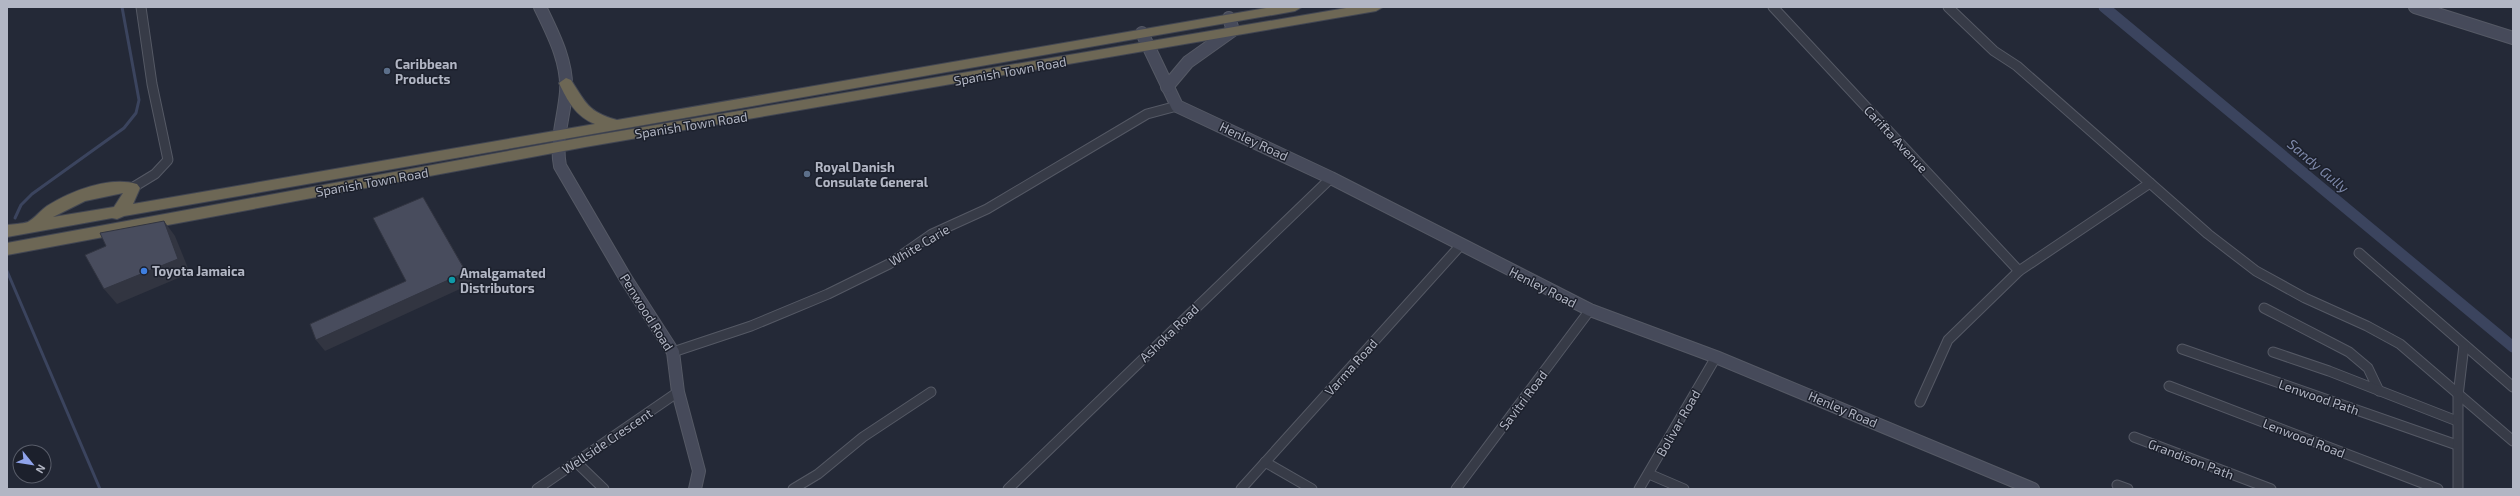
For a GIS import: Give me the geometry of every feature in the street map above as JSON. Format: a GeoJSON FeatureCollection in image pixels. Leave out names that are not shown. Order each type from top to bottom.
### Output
{"type":"FeatureCollection","features":[{"type":"Feature","properties":{"kind":"highway","name":"Spanish Town Road"},"geometry":{"type":"LineString","coordinates":[[7,231],[121,210],[986,74],[1148,47],[1295,7]]}},
{"type":"Feature","properties":{"kind":"highway","name":"Spanish Town Road"},"geometry":{"type":"LineString","coordinates":[[7,249],[558,141],[618,125],[829,87],[1142,33],[1376,7]]}},
{"type":"Feature","properties":{"kind":"highway"},"geometry":{"type":"LineString","coordinates":[[829,87],[836,89],[980,70],[986,74]]}},
{"type":"Feature","properties":{"kind":"highway"},"geometry":{"type":"LineString","coordinates":[[566,83],[576,104],[587,115],[602,122],[618,125]]}},
{"type":"Feature","properties":{"kind":"highway"},"geometry":{"type":"LineString","coordinates":[[34,226],[48,213],[72,201],[100,190],[124,187],[132,188],[129,198],[121,210],[99,232]]}},
{"type":"Feature","properties":{"kind":"street"},"geometry":{"type":"LineString","coordinates":[[132,188],[155,174],[168,160],[152,84],[141,7]]}},
{"type":"Feature","properties":{"kind":"street","name":"Penwood Road"},"geometry":{"type":"LineString","coordinates":[[540,7],[564,64],[566,83],[558,141],[560,166],[626,279],[673,352],[678,392],[699,471],[695,489]]}},
{"type":"Feature","properties":{"kind":"street","name":"Carifta Avenue"},"geometry":{"type":"LineString","coordinates":[[1773,7],[2018,271]]}},
{"type":"Feature","properties":{"kind":"street"},"geometry":{"type":"LineString","coordinates":[[1948,7],[1994,50],[2023,71],[2208,234],[2256,271],[2305,298],[2400,344],[2458,396],[2513,441]]}},
{"type":"Feature","properties":{"kind":"street"},"geometry":{"type":"LineString","coordinates":[[2415,7],[2513,38]]}},
{"type":"Feature","properties":{"kind":"street"},"geometry":{"type":"LineString","coordinates":[[1167,87],[1186,64],[1231,24]]}},
{"type":"Feature","properties":{"kind":"street"},"geometry":{"type":"LineString","coordinates":[[1142,33],[1177,106]]}},
{"type":"Feature","properties":{"kind":"street","name":"Henley Road"},"geometry":{"type":"LineString","coordinates":[[1177,106],[1331,178],[1460,246],[1590,310],[1716,357],[2034,489]]}},
{"type":"Feature","properties":{"kind":"street","name":"White Carie"},"geometry":{"type":"LineString","coordinates":[[673,352],[751,326],[828,294],[889,264],[932,234],[994,205],[1147,114],[1177,106]]}},
{"type":"Feature","properties":{"kind":"street","name":"Ashoka Road"},"geometry":{"type":"LineString","coordinates":[[1008,489],[1331,178]]}},
{"type":"Feature","properties":{"kind":"street"},"geometry":{"type":"LineString","coordinates":[[1920,402],[1948,340],[2018,271],[2150,183]]}},
{"type":"Feature","properties":{"kind":"street","name":"Varma Road"},"geometry":{"type":"LineString","coordinates":[[1241,489],[1460,246]]}},
{"type":"Feature","properties":{"kind":"street"},"geometry":{"type":"LineString","coordinates":[[2359,253],[2513,387]]}},
{"type":"Feature","properties":{"kind":"street"},"geometry":{"type":"LineString","coordinates":[[2264,308],[2349,353],[2368,368],[2379,391]]}},
{"type":"Feature","properties":{"kind":"street","name":"Savitri Road"},"geometry":{"type":"LineString","coordinates":[[1456,489],[1590,310]]}},
{"type":"Feature","properties":{"kind":"street"},"geometry":{"type":"LineString","coordinates":[[2458,489],[2458,396],[2464,345]]}},
{"type":"Feature","properties":{"kind":"street","name":"Lenwood Path"},"geometry":{"type":"LineString","coordinates":[[2182,349],[2457,445]]}},
{"type":"Feature","properties":{"kind":"street"},"geometry":{"type":"LineString","coordinates":[[2273,352],[2457,421]]}},
{"type":"Feature","properties":{"kind":"street","name":"Bolivar Road"},"geometry":{"type":"LineString","coordinates":[[1639,489],[1716,357]]}},
{"type":"Feature","properties":{"kind":"street","name":"Lenwood Road"},"geometry":{"type":"LineString","coordinates":[[2169,386],[2438,489]]}},
{"type":"Feature","properties":{"kind":"street","name":"Wellside Crescent"},"geometry":{"type":"LineString","coordinates":[[537,489],[678,392]]}},
{"type":"Feature","properties":{"kind":"street"},"geometry":{"type":"LineString","coordinates":[[792,489],[818,474],[863,437],[931,392]]}},
{"type":"Feature","properties":{"kind":"street","name":"Grandison Path"},"geometry":{"type":"LineString","coordinates":[[2134,437],[2271,489]]}},
{"type":"Feature","properties":{"kind":"street"},"geometry":{"type":"LineString","coordinates":[[576,462],[604,489]]}},
{"type":"Feature","properties":{"kind":"street"},"geometry":{"type":"LineString","coordinates":[[1265,462],[1312,489]]}},
{"type":"Feature","properties":{"kind":"street"},"geometry":{"type":"LineString","coordinates":[[1649,474],[1684,489]]}},
{"type":"Feature","properties":{"kind":"street"},"geometry":{"type":"LineString","coordinates":[[2117,485],[2128,489]]}},
{"type":"Feature","properties":{"kind":"building","name":"Amalgamated Distributors"},"geometry":{"type":"Polygon","coordinates":[[[423,197],[466,272],[316,340],[310,324],[406,281],[373,218],[423,197]]]}},
{"type":"Feature","properties":{"kind":"building"},"geometry":{"type":"Polygon","coordinates":[[[164,221],[178,259],[104,289],[85,255],[106,246],[100,233],[164,221]]]}},
{"type":"Feature","properties":{"kind":"waterway"},"geometry":{"type":"LineString","coordinates":[[15,218],[21,205],[32,194],[124,128],[136,113],[139,100],[122,7]]}},
{"type":"Feature","properties":{"kind":"waterway","name":"Sandy Gully"},"geometry":{"type":"LineString","coordinates":[[2104,7],[2513,347]]}},
{"type":"Feature","properties":{"kind":"waterway"},"geometry":{"type":"LineString","coordinates":[[7,271],[100,489]]}},
{"type":"Feature","properties":{"kind":"place","name":"Caribbean Products"},"geometry":{"type":"Point","coordinates":[387,71]}},
{"type":"Feature","properties":{"kind":"place","name":"Royal Danish Consulate General"},"geometry":{"type":"Point","coordinates":[807,174]}},
{"type":"Feature","properties":{"kind":"place","name":"Toyota Jamaica"},"geometry":{"type":"Point","coordinates":[144,271]}},
{"type":"Feature","properties":{"kind":"place","name":"Amalgamated Distributors"},"geometry":{"type":"Point","coordinates":[452,280]}}]}
